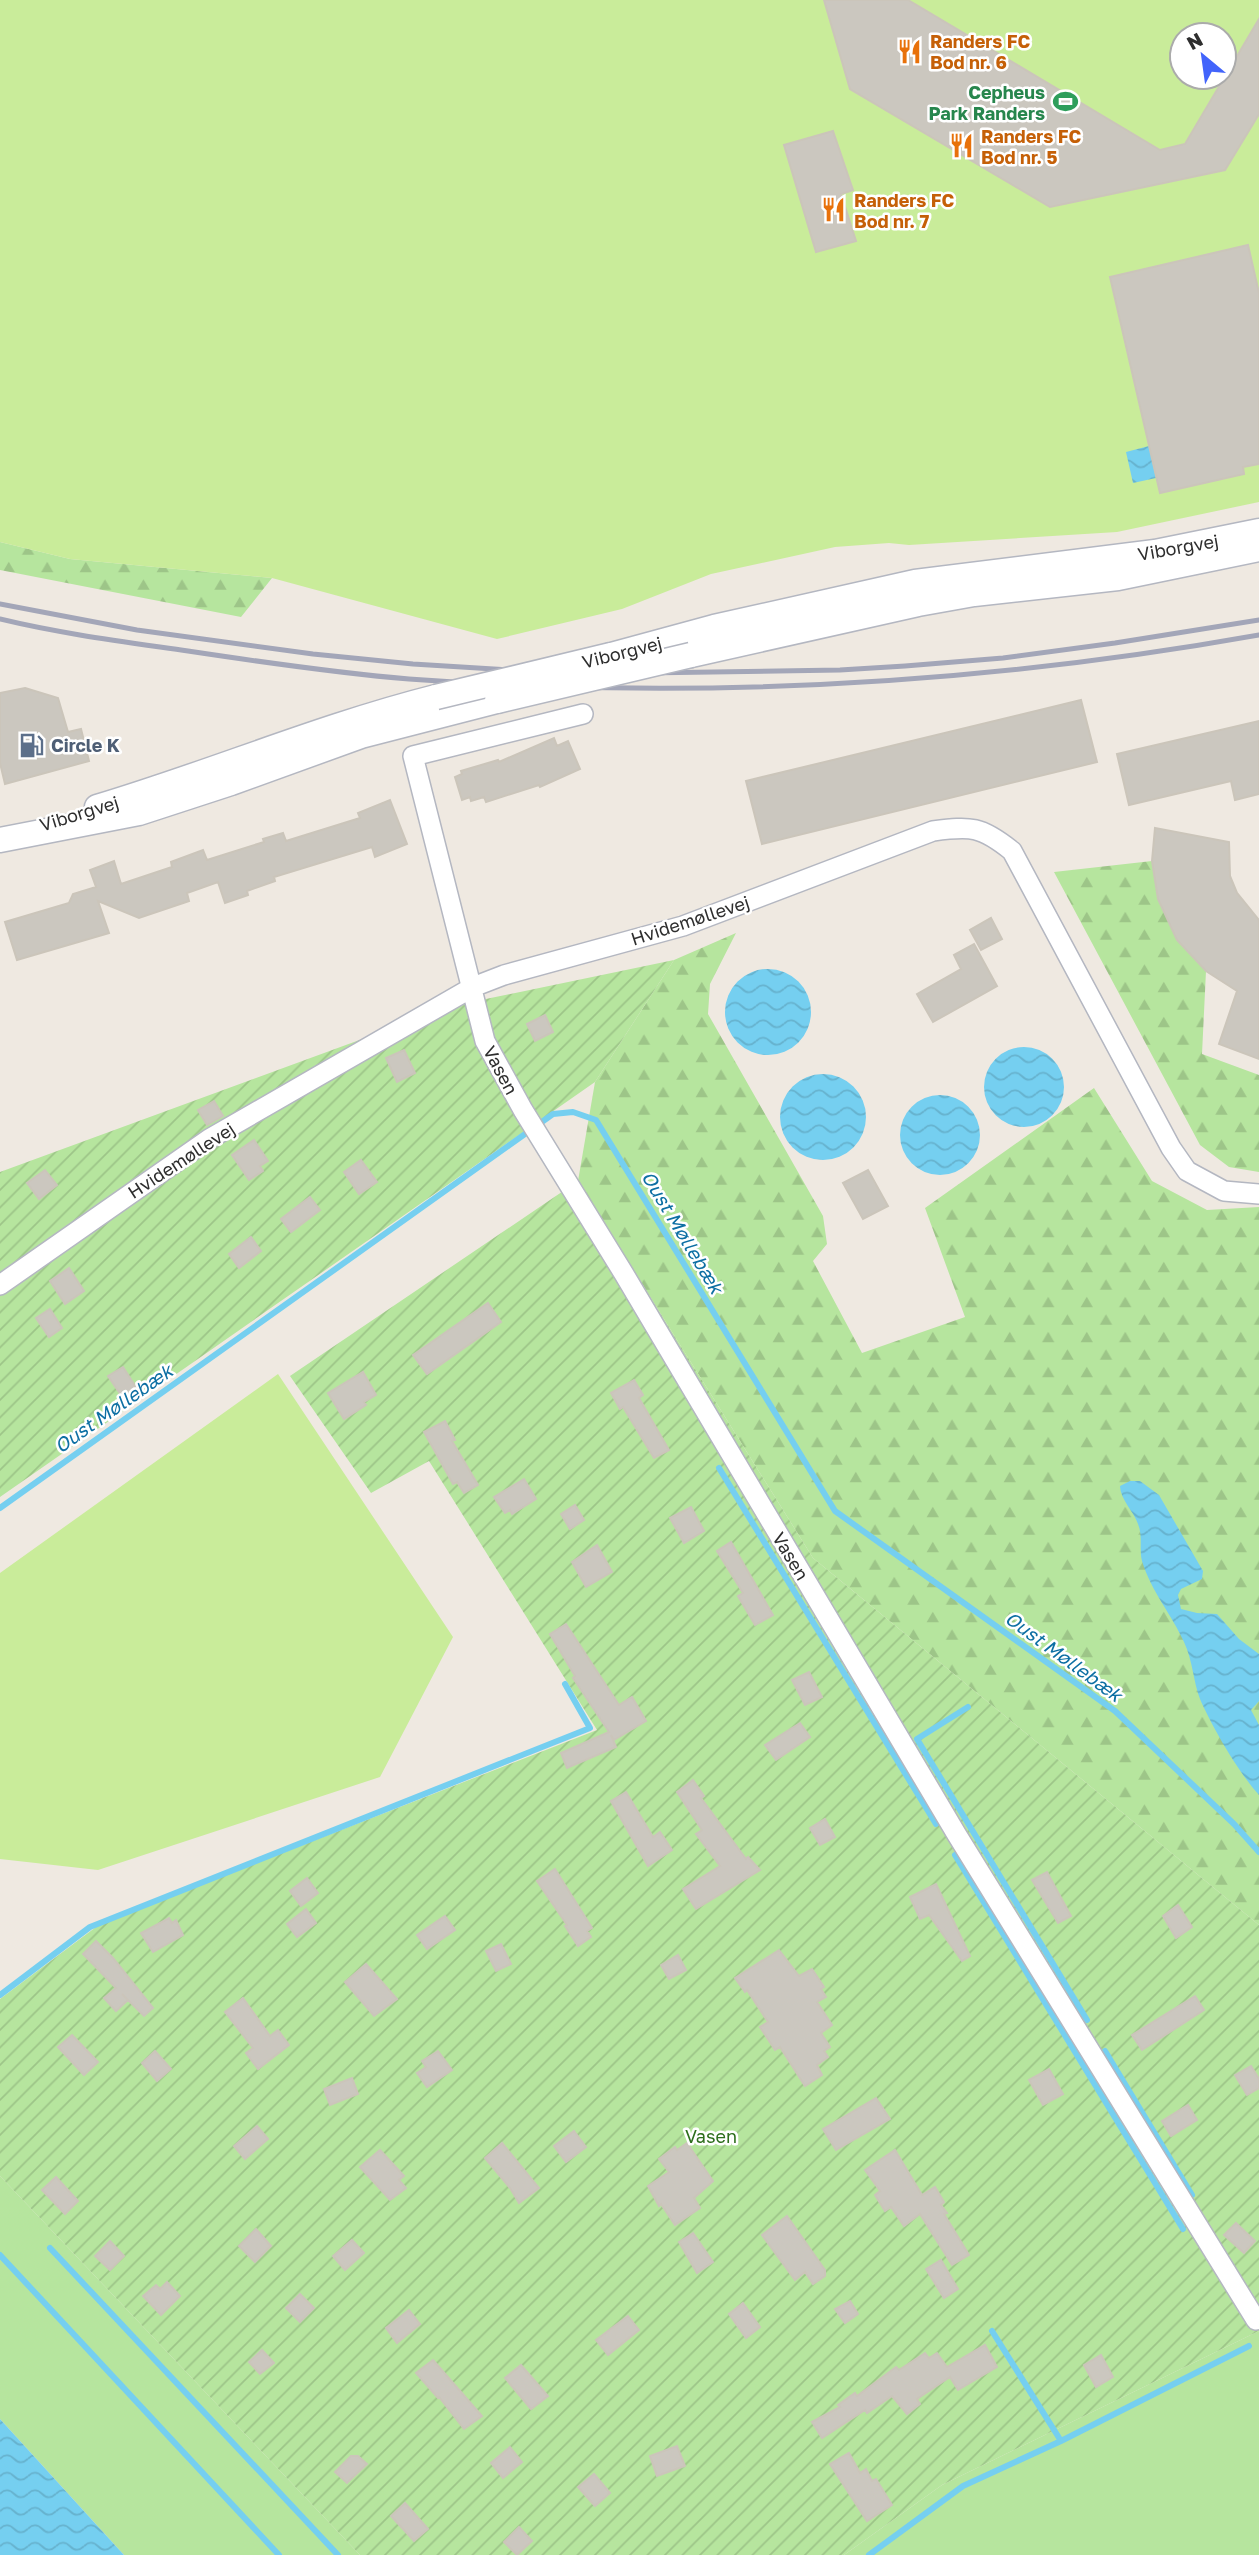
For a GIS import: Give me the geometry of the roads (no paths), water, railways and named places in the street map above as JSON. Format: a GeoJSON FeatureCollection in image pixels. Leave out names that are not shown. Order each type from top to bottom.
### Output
{"type":"FeatureCollection","features":[{"type":"Feature","properties":{"kind":"street","name":"Viborgvej"},"geometry":{"type":"LineString","coordinates":[[402,714],[436,697],[715,627],[926,580],[1155,552],[1259,531]]}},
{"type":"Feature","properties":{"kind":"street","name":"Viborgvej"},"geometry":{"type":"LineString","coordinates":[[0,838],[165,787],[296,739],[402,714],[497,701],[907,606],[974,594],[1131,576],[1259,550]]}},
{"type":"Feature","properties":{"kind":"street","name":"Vasen"},"geometry":{"type":"LineString","coordinates":[[402,714],[485,1041],[540,1142],[624,1274],[957,1835],[1256,2320]]}},
{"type":"Feature","properties":{"kind":"street"},"geometry":{"type":"LineString","coordinates":[[413,756],[583,714]]}},
{"type":"Feature","properties":{"kind":"street","name":"Hvidemøllevej"},"geometry":{"type":"LineString","coordinates":[[0,1285],[209,1139],[473,987],[505,975],[683,926],[933,831],[966,827],[992,835],[1012,851],[1171,1148],[1187,1171],[1224,1191],[1259,1194]]}},
{"type":"Feature","properties":{"kind":"water"},"geometry":{"type":"Polygon","coordinates":[[[1149,446],[1156,478],[1133,483],[1126,452],[1149,446]]]}},
{"type":"Feature","properties":{"kind":"water"},"geometry":{"type":"Polygon","coordinates":[[[760,969],[776,969],[799,981],[808,995],[811,1012],[808,1029],[799,1043],[776,1055],[760,1055],[744,1048],[732,1036],[725,1020],[725,1004],[732,988],[744,976],[760,969]]]}},
{"type":"Feature","properties":{"kind":"water"},"geometry":{"type":"Polygon","coordinates":[[[1024,1047],[1039,1050],[1052,1059],[1061,1072],[1064,1087],[1061,1102],[1052,1115],[1039,1124],[1024,1127],[1009,1124],[996,1115],[987,1102],[984,1087],[987,1072],[996,1059],[1009,1050],[1024,1047]]]}},
{"type":"Feature","properties":{"kind":"water"},"geometry":{"type":"Polygon","coordinates":[[[815,1074],[831,1074],[854,1086],[863,1100],[866,1117],[863,1134],[854,1148],[831,1160],[815,1160],[799,1153],[787,1141],[780,1125],[780,1109],[787,1093],[799,1081],[815,1074]]]}},
{"type":"Feature","properties":{"kind":"water"},"geometry":{"type":"Polygon","coordinates":[[[940,1095],[955,1098],[968,1107],[977,1120],[980,1135],[977,1150],[968,1163],[955,1172],[940,1175],[925,1172],[912,1163],[903,1150],[900,1135],[903,1120],[912,1107],[925,1098],[940,1095]]]}},
{"type":"Feature","properties":{"kind":"water"},"geometry":{"type":"Polygon","coordinates":[[[1130,1481],[1140,1481],[1159,1495],[1203,1571],[1202,1579],[1181,1589],[1178,1595],[1181,1609],[1217,1614],[1239,1639],[1259,1654],[1259,1701],[1251,1710],[1259,1725],[1259,1795],[1211,1723],[1200,1699],[1184,1642],[1146,1572],[1141,1557],[1141,1538],[1136,1519],[1120,1486],[1130,1481]]]}},
{"type":"Feature","properties":{"kind":"water"},"geometry":{"type":"Polygon","coordinates":[[[0,2419],[124,2555],[0,2555],[0,2419]]]}},
{"type":"Feature","properties":{"kind":"waterway","name":"Oust Møllebæk"},"geometry":{"type":"LineString","coordinates":[[0,1508],[553,1114],[573,1112],[596,1120],[835,1511],[1115,1711],[1234,1824],[1259,1852]]}},
{"type":"Feature","properties":{"kind":"waterway"},"geometry":{"type":"LineString","coordinates":[[719,1468],[936,1824]]}},
{"type":"Feature","properties":{"kind":"waterway"},"geometry":{"type":"LineString","coordinates":[[0,1995],[90,1927],[590,1728],[565,1684]]}},
{"type":"Feature","properties":{"kind":"waterway"},"geometry":{"type":"LineString","coordinates":[[968,1707],[917,1739],[1087,2020]]}},
{"type":"Feature","properties":{"kind":"waterway"},"geometry":{"type":"LineString","coordinates":[[955,1855],[1183,2229]]}},
{"type":"Feature","properties":{"kind":"waterway"},"geometry":{"type":"LineString","coordinates":[[1105,2051],[1192,2195]]}},
{"type":"Feature","properties":{"kind":"waterway"},"geometry":{"type":"LineString","coordinates":[[50,2248],[338,2555]]}},
{"type":"Feature","properties":{"kind":"waterway"},"geometry":{"type":"LineString","coordinates":[[0,2255],[279,2555]]}},
{"type":"Feature","properties":{"kind":"waterway"},"geometry":{"type":"LineString","coordinates":[[992,2331],[1061,2441]]}},
{"type":"Feature","properties":{"kind":"waterway"},"geometry":{"type":"LineString","coordinates":[[869,2555],[963,2486],[1061,2441],[1249,2346]]}},
{"type":"Feature","properties":{"kind":"railway"},"geometry":{"type":"LineString","coordinates":[[0,604],[137,630],[313,654],[413,664],[575,674],[840,670],[905,666],[1003,658],[1259,620]]}},
{"type":"Feature","properties":{"kind":"railway"},"geometry":{"type":"LineString","coordinates":[[0,619],[94,637],[354,674],[516,685],[622,688],[836,684],[942,676],[1048,666],[1259,635]]}},
{"type":"Feature","properties":{"kind":"place","name":"Randers FC Bod nr. 6"},"geometry":{"type":"Point","coordinates":[910,51]}},
{"type":"Feature","properties":{"kind":"place","name":"Cepheus Park Randers"},"geometry":{"type":"Point","coordinates":[1065,102]}},
{"type":"Feature","properties":{"kind":"place","name":"Randers FC Bod nr. 5"},"geometry":{"type":"Point","coordinates":[961,146]}},
{"type":"Feature","properties":{"kind":"place","name":"Randers FC Bod nr. 7"},"geometry":{"type":"Point","coordinates":[834,210]}},
{"type":"Feature","properties":{"kind":"place","name":"Circle K"},"geometry":{"type":"Point","coordinates":[31,745]}}]}
